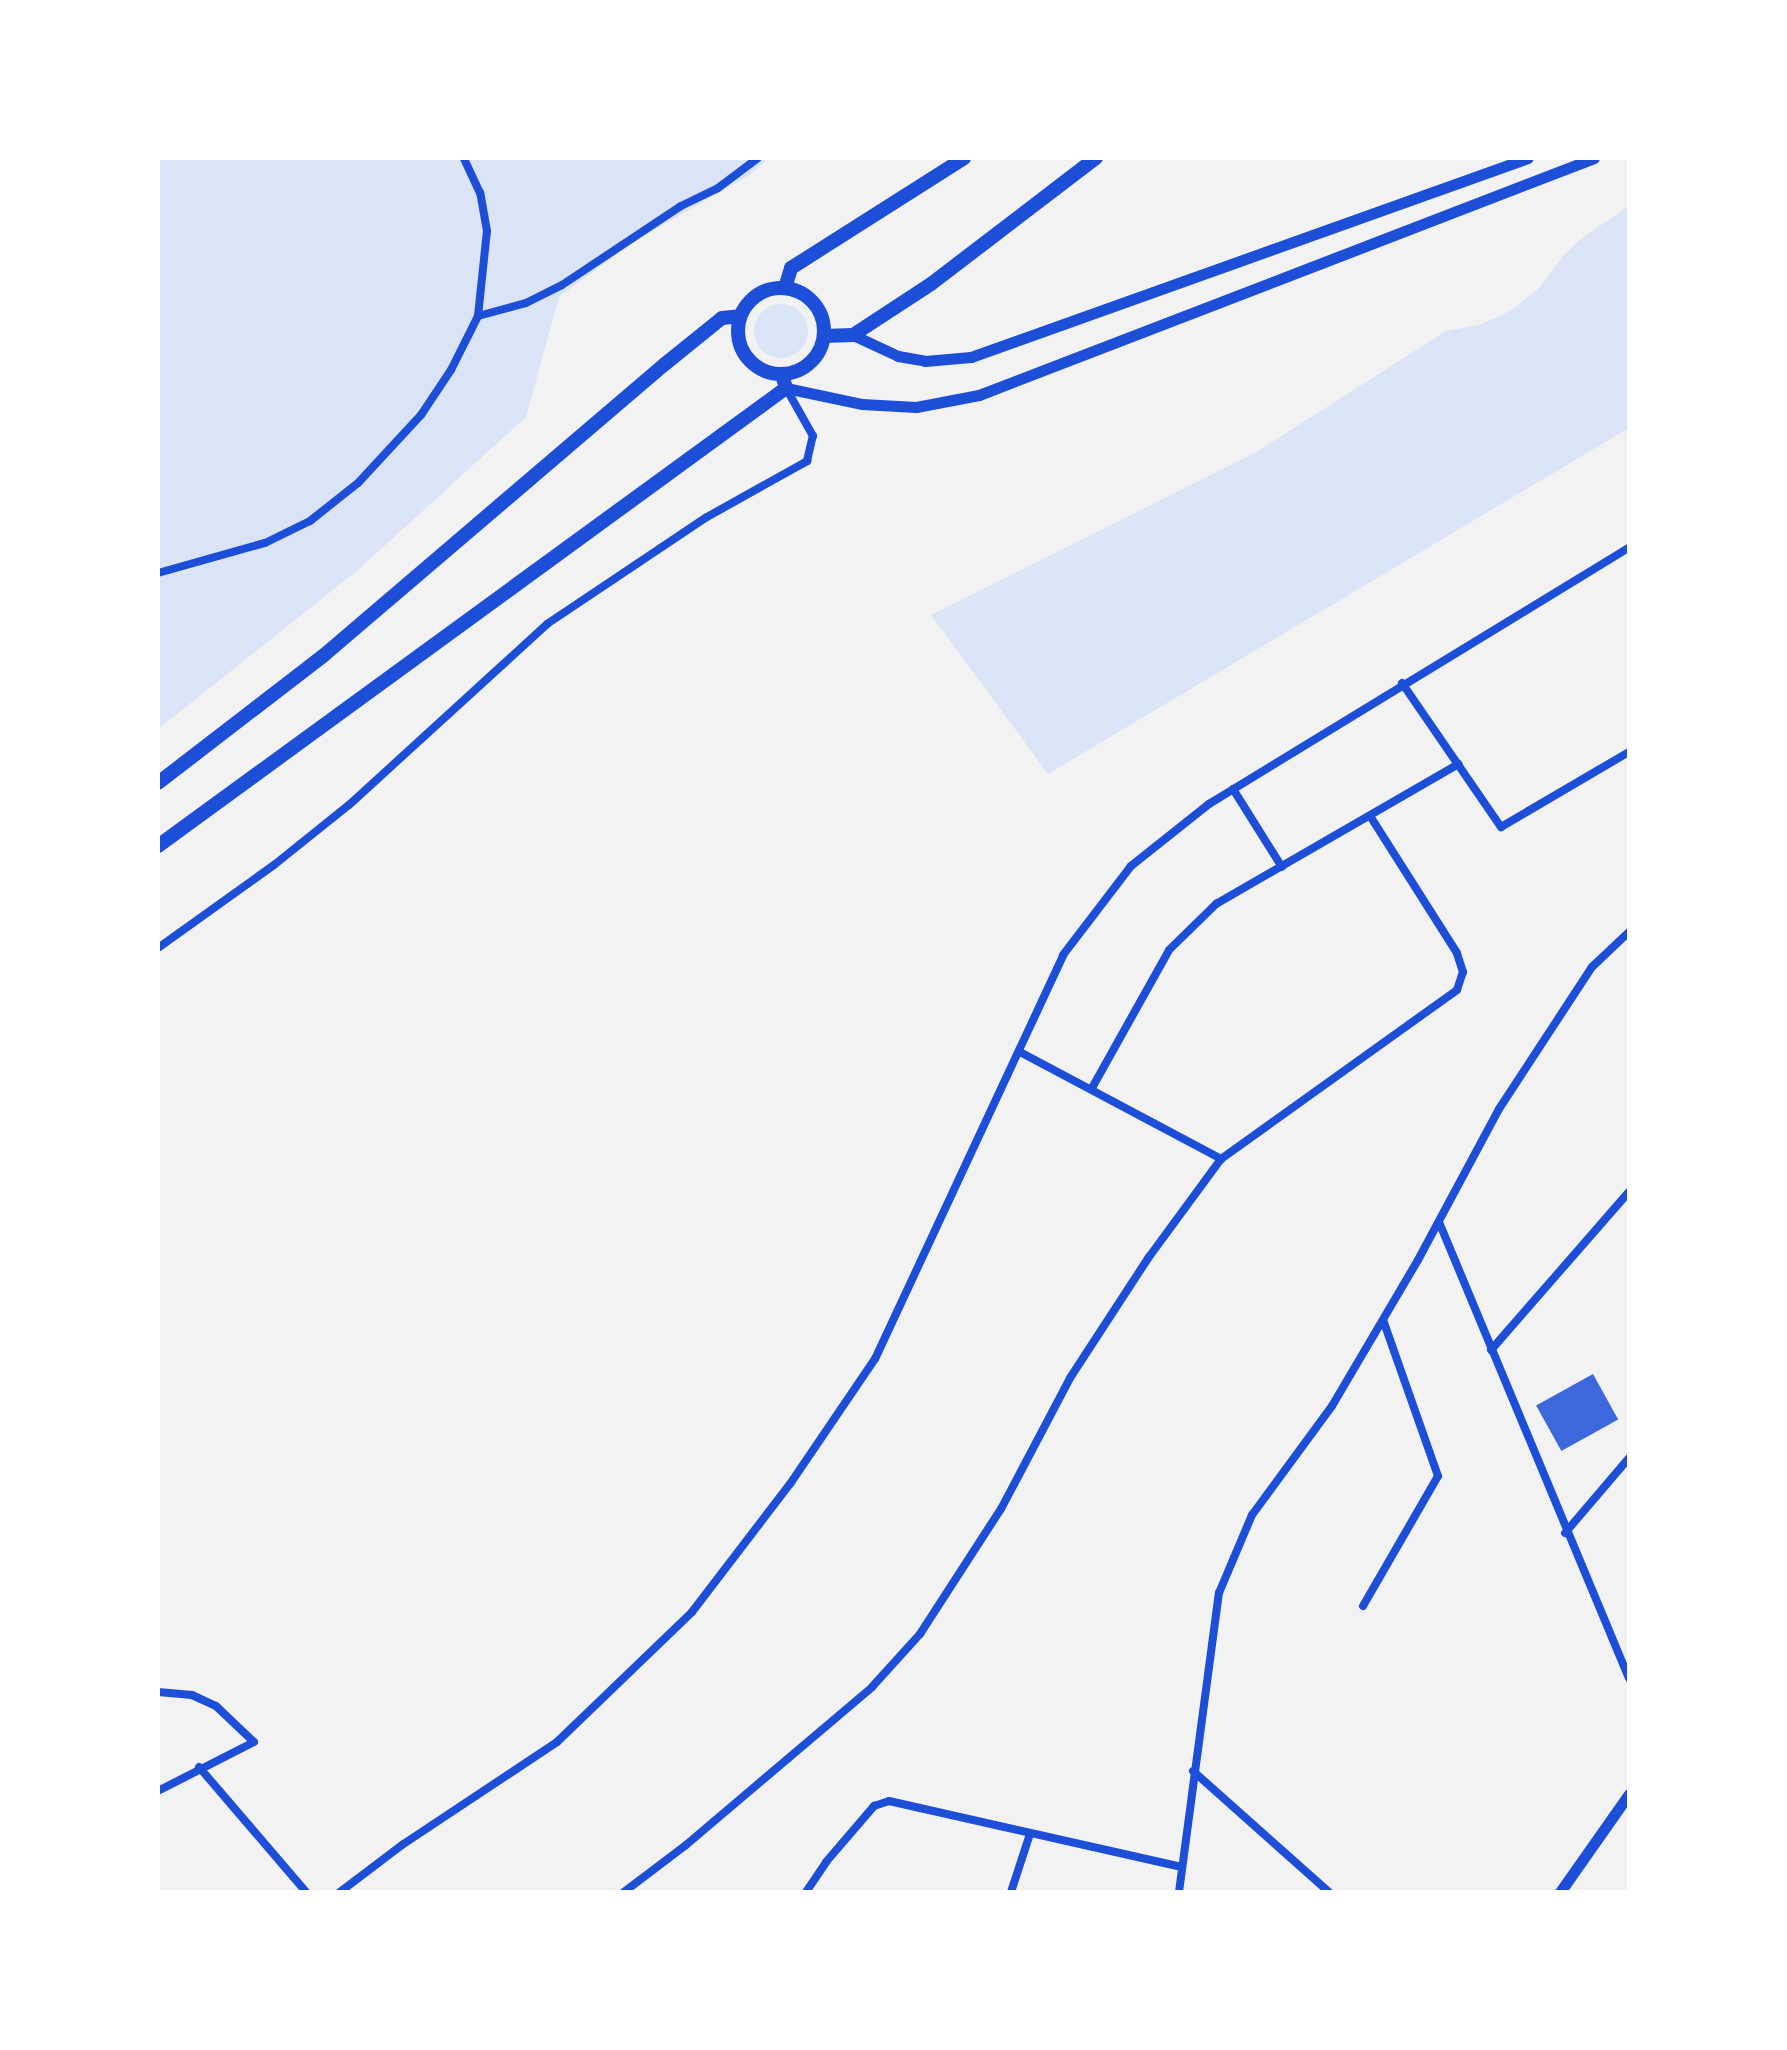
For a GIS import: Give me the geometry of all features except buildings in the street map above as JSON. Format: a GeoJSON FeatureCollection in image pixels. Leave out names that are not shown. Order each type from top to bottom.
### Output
{"type":"FeatureCollection","features":[{"type":"Feature","properties":{"kind":"highway"},"geometry":{"type":"LineString","coordinates":[[785,288],[791,268],[964,158]]}},
{"type":"Feature","properties":{"kind":"highway"},"geometry":{"type":"LineString","coordinates":[[824,336],[853,335],[931,284],[1096,158]]}},
{"type":"Feature","properties":{"kind":"highway"},"geometry":{"type":"LineString","coordinates":[[158,846],[808,365],[821,347],[824,336],[820,313],[796,290],[774,288],[753,298],[740,316],[738,338],[747,359],[784,381]]}},
{"type":"Feature","properties":{"kind":"highway"},"geometry":{"type":"LineString","coordinates":[[158,783],[323,656],[722,318],[740,316]]}},
{"type":"Feature","properties":{"kind":"street"},"geometry":{"type":"LineString","coordinates":[[158,573],[265,543],[310,521],[343,497],[421,415],[451,370],[478,316],[487,231],[480,193],[464,158]]}},
{"type":"Feature","properties":{"kind":"street"},"geometry":{"type":"LineString","coordinates":[[478,316],[526,303],[562,285],[681,206],[718,188],[758,158]]}},
{"type":"Feature","properties":{"kind":"street"},"geometry":{"type":"LineString","coordinates":[[853,335],[898,356],[925,361],[971,357],[1528,158]]}},
{"type":"Feature","properties":{"kind":"street"},"geometry":{"type":"LineString","coordinates":[[784,381],[862,404],[916,407],[979,395],[1594,158]]}},
{"type":"Feature","properties":{"kind":"street"},"geometry":{"type":"LineString","coordinates":[[158,948],[274,865],[349,805],[547,624],[707,517],[807,461],[813,436],[784,381]]}},
{"type":"Feature","properties":{"kind":"street"},"geometry":{"type":"LineString","coordinates":[[340,1892],[402,1845],[557,1742],[692,1612],[790,1484],[875,1359],[1063,955],[1131,866],[1233,789],[1402,683],[1629,548]]}},
{"type":"Feature","properties":{"kind":"street"},"geometry":{"type":"LineString","coordinates":[[1402,683],[1501,827],[1629,752]]}},
{"type":"Feature","properties":{"kind":"street"},"geometry":{"type":"LineString","coordinates":[[1092,1088],[1169,950],[1216,904],[1458,764]]}},
{"type":"Feature","properties":{"kind":"street"},"geometry":{"type":"LineString","coordinates":[[1233,789],[1282,867]]}},
{"type":"Feature","properties":{"kind":"street"},"geometry":{"type":"LineString","coordinates":[[624,1892],[686,1845],[872,1687],[920,1634],[1001,1509],[1070,1378],[1149,1257],[1221,1159],[1449,997],[1461,981],[1461,962],[1457,953],[1370,816]]}},
{"type":"Feature","properties":{"kind":"street"},"geometry":{"type":"LineString","coordinates":[[1179,1892],[1219,1593],[1252,1515],[1332,1406],[1439,1222],[1507,1097],[1592,967],[1629,932]]}},
{"type":"Feature","properties":{"kind":"street"},"geometry":{"type":"LineString","coordinates":[[1020,1052],[1221,1159]]}},
{"type":"Feature","properties":{"kind":"street"},"geometry":{"type":"LineString","coordinates":[[1491,1350],[1629,1192]]}},
{"type":"Feature","properties":{"kind":"street"},"geometry":{"type":"LineString","coordinates":[[1439,1222],[1565,1533],[1629,1678]]}},
{"type":"Feature","properties":{"kind":"street"},"geometry":{"type":"LineString","coordinates":[[1363,1606],[1438,1476],[1383,1320]]}},
{"type":"Feature","properties":{"kind":"street"},"geometry":{"type":"LineString","coordinates":[[1565,1533],[1629,1458]]}},
{"type":"Feature","properties":{"kind":"street"},"geometry":{"type":"LineString","coordinates":[[158,1692],[192,1695],[216,1706],[254,1742],[199,1767],[158,1791]]}},
{"type":"Feature","properties":{"kind":"street"},"geometry":{"type":"LineString","coordinates":[[199,1767],[306,1892]]}},
{"type":"Feature","properties":{"kind":"street"},"geometry":{"type":"LineString","coordinates":[[1193,1771],[1329,1892]]}},
{"type":"Feature","properties":{"kind":"street"},"geometry":{"type":"LineString","coordinates":[[1560,1892],[1629,1794]]}},
{"type":"Feature","properties":{"kind":"street"},"geometry":{"type":"LineString","coordinates":[[806,1892],[826,1862],[881,1803],[897,1802],[1181,1867]]}},
{"type":"Feature","properties":{"kind":"street"},"geometry":{"type":"LineString","coordinates":[[1011,1892],[1030,1834]]}},
{"type":"Feature","properties":{"kind":"shaded area"},"geometry":{"type":"Polygon","coordinates":[[[158,158],[769,158],[750,175],[635,241],[559,297],[526,417],[358,570],[158,729],[158,158]]]}},
{"type":"Feature","properties":{"kind":"shaded area"},"geometry":{"type":"Polygon","coordinates":[[[1629,206],[1629,428],[1048,774],[931,615],[1258,451],[1446,331],[1479,325],[1510,311],[1539,288],[1564,255],[1582,238],[1629,206]]]}},
{"type":"Feature","properties":{"kind":"shaded area"},"geometry":{"type":"Polygon","coordinates":[[[781,304],[800,312],[808,331],[800,350],[781,358],[762,350],[754,331],[762,312],[781,304]]]}}]}
